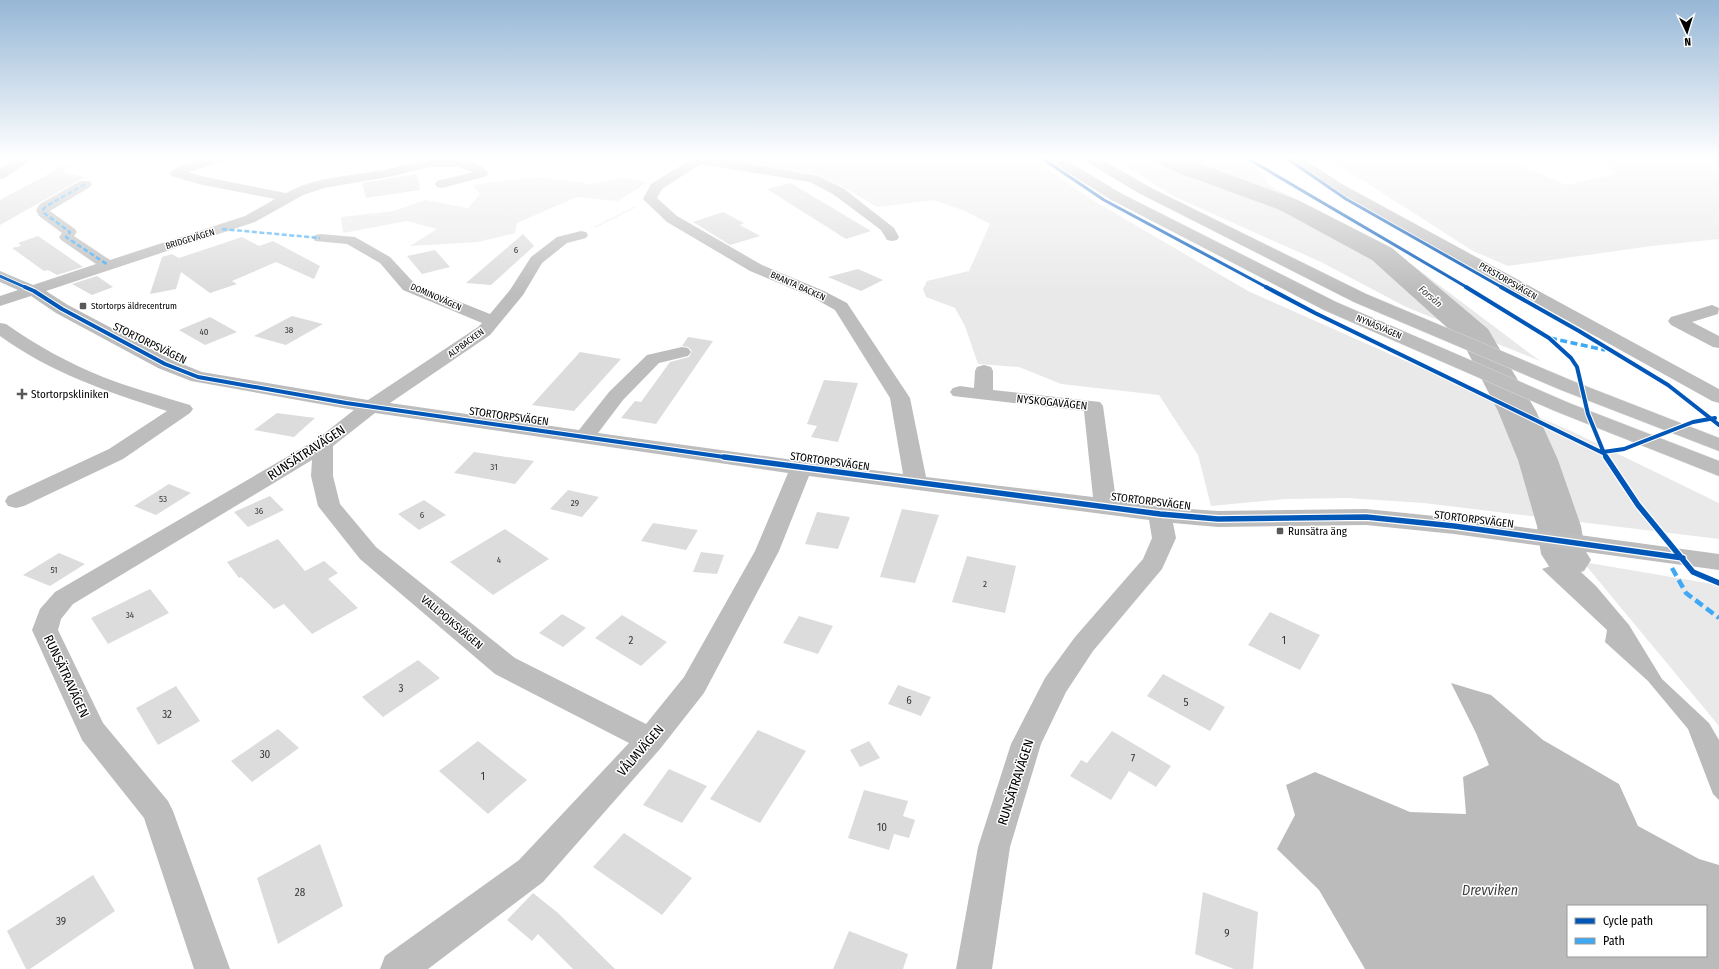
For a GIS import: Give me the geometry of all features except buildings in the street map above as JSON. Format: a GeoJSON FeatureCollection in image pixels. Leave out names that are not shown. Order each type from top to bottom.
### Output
{"type":"FeatureCollection","features":[{"type":"Feature","properties":{"kind":"main road"},"geometry":{"type":"LineString","coordinates":[[53,202],[45,207],[43,210],[44,213],[70,232],[66,237],[108,265]]}},
{"type":"Feature","properties":{"kind":"main road","name":"BRIDGEVÄGEN"},"geometry":{"type":"LineString","coordinates":[[0,301],[34,292],[108,265],[250,219],[279,202]]}},
{"type":"Feature","properties":{"kind":"main road","name":"BRANTA BACKEN"},"geometry":{"type":"LineString","coordinates":[[654,202],[672,219],[756,268],[818,294],[841,307],[900,398],[916,483]]}},
{"type":"Feature","properties":{"kind":"main road"},"geometry":{"type":"LineString","coordinates":[[853,202],[887,228],[892,237]]}},
{"type":"Feature","properties":{"kind":"main road","name":"NYNÄSVÄGEN"},"geometry":{"type":"LineString","coordinates":[[1127,202],[1330,306],[1562,407],[1719,469]]}},
{"type":"Feature","properties":{"kind":"main road","name":"NYNÄSVÄGEN"},"geometry":{"type":"LineString","coordinates":[[1168,202],[1360,298],[1568,386],[1719,445]]}},
{"type":"Feature","properties":{"kind":"main road","name":"PERSTORPSVÄGEN"},"geometry":{"type":"LineString","coordinates":[[1365,202],[1719,397]]}},
{"type":"Feature","properties":{"kind":"main road","name":"ALPBACKEN"},"geometry":{"type":"LineString","coordinates":[[371,407],[484,331],[517,292],[536,260],[562,240],[581,234]]}},
{"type":"Feature","properties":{"kind":"main road","name":"DOMINOVÄGEN"},"geometry":{"type":"LineString","coordinates":[[320,238],[350,240],[385,260],[409,287],[493,321]]}},
{"type":"Feature","properties":{"kind":"main road","name":"STORTORPSVÄGEN"},"geometry":{"type":"LineString","coordinates":[[0,276],[34,292],[62,309],[165,364],[198,377],[371,407],[801,468],[1160,514],[1218,519],[1366,517],[1454,526],[1719,562]]}},
{"type":"Feature","properties":{"kind":"main road"},"geometry":{"type":"LineString","coordinates":[[1712,310],[1677,321],[1719,343]]}},
{"type":"Feature","properties":{"kind":"main road"},"geometry":{"type":"LineString","coordinates":[[0,328],[25,346],[62,366],[97,382],[183,409],[116,454],[16,501]]}},
{"type":"Feature","properties":{"kind":"main road","name":"PERSTORPSVÄGEN"},"geometry":{"type":"LineString","coordinates":[[1625,346],[1719,408]]}},
{"type":"Feature","properties":{"kind":"main road"},"geometry":{"type":"LineString","coordinates":[[584,437],[616,396],[645,366],[653,360],[682,352]]}},
{"type":"Feature","properties":{"kind":"main road"},"geometry":{"type":"LineString","coordinates":[[983,394],[984,371]]}},
{"type":"Feature","properties":{"kind":"main road","name":"NYSKOGAVÄGEN"},"geometry":{"type":"LineString","coordinates":[[960,392],[1093,406],[1105,506]]}},
{"type":"Feature","properties":{"kind":"main road","name":"RUNSÄTRAVÄGEN"},"geometry":{"type":"LineString","coordinates":[[212,969],[157,811],[92,731],[45,630],[49,616],[64,598],[323,444],[371,407]]}},
{"type":"Feature","properties":{"kind":"main road","name":"VALLPOJKSVÄGEN"},"geometry":{"type":"LineString","coordinates":[[323,444],[322,476],[329,506],[368,553],[505,666],[650,740]]}},
{"type":"Feature","properties":{"kind":"main road","name":"VÅLMVÄGEN"},"geometry":{"type":"LineString","coordinates":[[398,969],[531,871],[650,740],[694,685],[767,551],[801,468]]}},
{"type":"Feature","properties":{"kind":"main road","name":"RUNSÄTRAVÄGEN"},"geometry":{"type":"LineString","coordinates":[[974,969],[994,847],[1026,744],[1055,686],[1084,644],[1153,563],[1164,538],[1160,514]]}},
{"type":"Feature","properties":{"kind":"path"},"geometry":{"type":"LineString","coordinates":[[581,234],[644,202]]}},
{"type":"Feature","properties":{"kind":"shaded area"},"geometry":{"type":"Polygon","coordinates":[[[419,202],[437,202],[468,208],[473,202],[565,202],[517,223],[515,233],[478,242],[410,246],[437,229],[407,221],[343,233],[341,217],[394,211],[419,202]]]}},
{"type":"Feature","properties":{"kind":"shaded area"},"geometry":{"type":"Polygon","coordinates":[[[869,202],[916,202],[877,207],[869,202]]]}},
{"type":"Feature","properties":{"kind":"shaded area"},"geometry":{"type":"Polygon","coordinates":[[[940,202],[1096,202],[1248,291],[1401,359],[1571,431],[1719,503],[1719,539],[1424,503],[1347,498],[1285,499],[1211,506],[1198,455],[1159,395],[1061,384],[1019,367],[978,364],[965,326],[955,308],[926,297],[923,289],[927,281],[969,271],[990,224],[965,211],[940,202]]]}},
{"type":"Feature","properties":{"kind":"shaded area"},"geometry":{"type":"Polygon","coordinates":[[[1187,202],[1301,202],[1411,264],[1540,361],[1406,307],[1321,262],[1187,202]]]}},
{"type":"Feature","properties":{"kind":"shaded area"},"geometry":{"type":"Polygon","coordinates":[[[1397,202],[1719,202],[1719,239],[1652,246],[1508,266],[1473,251],[1397,202]]]}},
{"type":"Feature","properties":{"kind":"shaded area"},"geometry":{"type":"Polygon","coordinates":[[[1583,562],[1719,585],[1719,726],[1583,562]]]}},
{"type":"Feature","properties":{"kind":"water"},"geometry":{"type":"Polygon","coordinates":[[[1568,560],[1596,586],[1629,625],[1662,679],[1709,723],[1719,740],[1719,800],[1713,794],[1688,729],[1648,681],[1605,642],[1607,630],[1542,569],[1568,560]]]}},
{"type":"Feature","properties":{"kind":"water","name":"Drevviken"},"geometry":{"type":"Polygon","coordinates":[[[1451,683],[1491,695],[1543,740],[1619,784],[1638,826],[1699,859],[1719,865],[1719,969],[1365,969],[1319,890],[1277,849],[1295,815],[1286,785],[1315,772],[1410,812],[1466,814],[1463,777],[1489,765],[1476,733],[1451,683]]]}},
{"type":"Feature","properties":{"kind":"waterway","name":"Forsån"},"geometry":{"type":"LineString","coordinates":[[1281,202],[1382,254],[1476,336],[1517,411],[1538,460],[1559,526],[1563,554],[1568,560]]}},
{"type":"Feature","properties":{"kind":"marked path"},"geometry":{"type":"LineString","coordinates":[[53,202],[45,207],[43,210],[44,213],[70,232],[66,237],[108,265]]}},
{"type":"Feature","properties":{"kind":"marked path"},"geometry":{"type":"LineString","coordinates":[[222,229],[320,238]]}},
{"type":"Feature","properties":{"kind":"marked path"},"geometry":{"type":"LineString","coordinates":[[1550,338],[1605,350]]}},
{"type":"Feature","properties":{"kind":"marked path"},"geometry":{"type":"LineString","coordinates":[[1672,568],[1686,593],[1719,618]]}},
{"type":"Feature","properties":{"kind":"cycle path"},"geometry":{"type":"LineString","coordinates":[[1108,202],[1315,313],[1603,453]]}},
{"type":"Feature","properties":{"kind":"cycle path"},"geometry":{"type":"LineString","coordinates":[[1322,202],[1507,311],[1549,338],[1571,358],[1577,367],[1588,414],[1603,453],[1638,505],[1693,572],[1719,583]]}},
{"type":"Feature","properties":{"kind":"cycle path"},"geometry":{"type":"LineString","coordinates":[[1352,202],[1579,331],[1668,385],[1719,425]]}},
{"type":"Feature","properties":{"kind":"cycle path"},"geometry":{"type":"LineString","coordinates":[[0,276],[34,291],[62,309],[165,364],[198,377],[346,403],[801,468],[1160,514],[1218,519],[1366,517],[1454,526],[1683,558]]}},
{"type":"Feature","properties":{"kind":"cycle path"},"geometry":{"type":"LineString","coordinates":[[1603,452],[1624,449],[1693,422],[1715,418]]}},
{"type":"Feature","properties":{"kind":"place","name":"Stortorps äldrecentrum"},"geometry":{"type":"Point","coordinates":[83,306]}},
{"type":"Feature","properties":{"kind":"place","name":"Stortorpskliniken"},"geometry":{"type":"Point","coordinates":[22,394]}},
{"type":"Feature","properties":{"kind":"place","name":"Runsätra äng"},"geometry":{"type":"Point","coordinates":[1280,531]}}]}
